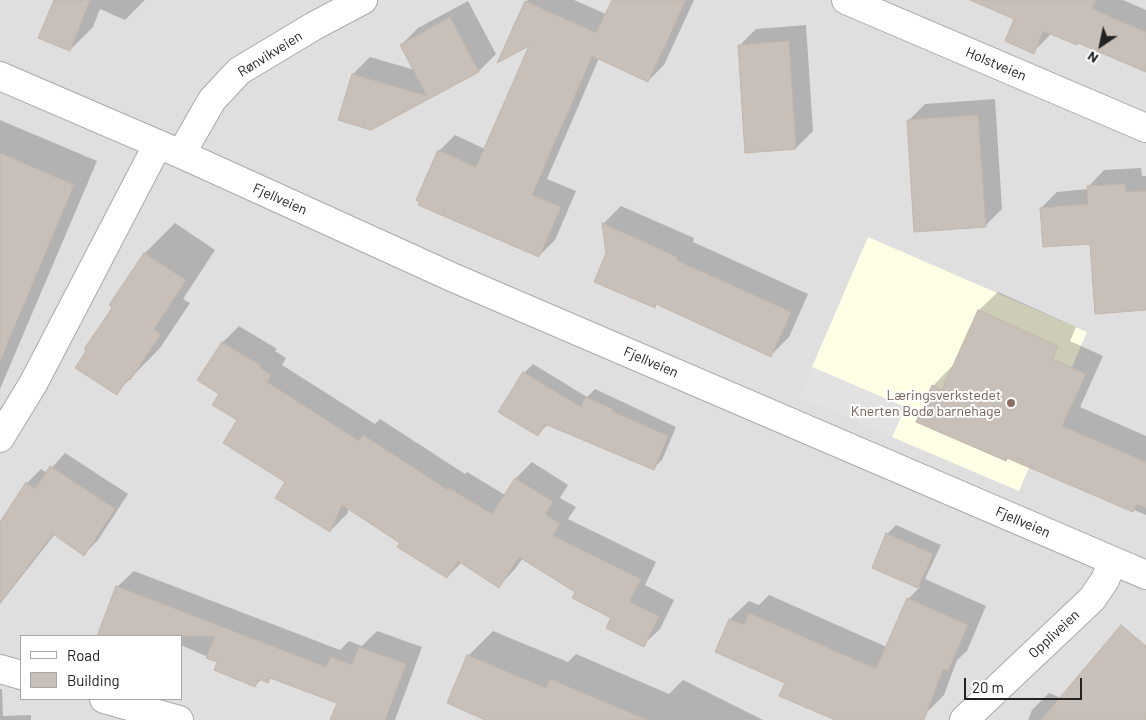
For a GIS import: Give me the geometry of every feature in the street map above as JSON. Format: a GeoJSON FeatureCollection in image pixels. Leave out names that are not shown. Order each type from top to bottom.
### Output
{"type":"FeatureCollection","features":[{"type":"Feature","properties":{"kind":"street","name":"Rønvikveien"},"geometry":{"type":"LineString","coordinates":[[170,149],[239,71],[363,0]]}},
{"type":"Feature","properties":{"kind":"street","name":"Holstveien"},"geometry":{"type":"LineString","coordinates":[[846,0],[1146,128]]}},
{"type":"Feature","properties":{"kind":"street","name":"Fjellveien"},"geometry":{"type":"LineString","coordinates":[[0,76],[170,149],[489,293],[1146,575]]}},
{"type":"Feature","properties":{"kind":"street"},"geometry":{"type":"LineString","coordinates":[[0,438],[170,149]]}},
{"type":"Feature","properties":{"kind":"street","name":"Oppliveien"},"geometry":{"type":"LineString","coordinates":[[964,720],[1092,599],[1105,580],[1113,561]]}},
{"type":"Feature","properties":{"kind":"street"},"geometry":{"type":"LineString","coordinates":[[0,669],[20,675]]}},
{"type":"Feature","properties":{"kind":"street"},"geometry":{"type":"LineString","coordinates":[[108,700],[179,720]]}},
{"type":"Feature","properties":{"kind":"shaded area"},"geometry":{"type":"Polygon","coordinates":[[[0,0],[1146,0],[1146,720],[0,720],[0,0]]]}},
{"type":"Feature","properties":{"kind":"shaded area"},"geometry":{"type":"Polygon","coordinates":[[[868,237],[1087,332],[1019,491],[892,437],[905,407],[812,367],[868,237]]]}},
{"type":"Feature","properties":{"kind":"shaded area"},"geometry":{"type":"Polygon","coordinates":[[[812,367],[905,407],[892,437],[799,397],[812,367]]]}},
{"type":"Feature","properties":{"kind":"building"},"geometry":{"type":"Polygon","coordinates":[[[54,0],[90,0],[70,51],[38,38],[54,0]]]}},
{"type":"Feature","properties":{"kind":"building"},"geometry":{"type":"Polygon","coordinates":[[[612,0],[686,0],[648,82],[592,56],[532,195],[561,207],[539,257],[418,205],[419,202],[416,200],[438,150],[476,167],[529,46],[497,63],[525,1],[596,33],[612,0]]]}},
{"type":"Feature","properties":{"kind":"building"},"geometry":{"type":"Polygon","coordinates":[[[970,0],[1096,0],[1092,9],[1146,32],[1146,72],[1078,43],[1077,45],[1043,31],[1034,54],[1005,41],[1014,19],[970,0]]]}},
{"type":"Feature","properties":{"kind":"building"},"geometry":{"type":"Polygon","coordinates":[[[450,17],[479,72],[371,130],[338,120],[352,74],[427,96],[400,45],[450,17]]]}},
{"type":"Feature","properties":{"kind":"building"},"geometry":{"type":"Polygon","coordinates":[[[789,41],[796,149],[745,153],[738,45],[789,41]]]}},
{"type":"Feature","properties":{"kind":"building"},"geometry":{"type":"Polygon","coordinates":[[[978,115],[986,227],[914,232],[907,120],[978,115]]]}},
{"type":"Feature","properties":{"kind":"building"},"geometry":{"type":"Polygon","coordinates":[[[0,153],[74,185],[0,361],[0,153]]]}},
{"type":"Feature","properties":{"kind":"building"},"geometry":{"type":"Polygon","coordinates":[[[1125,184],[1126,192],[1146,191],[1146,310],[1095,314],[1090,244],[1043,247],[1040,208],[1088,204],[1087,186],[1125,184]]]}},
{"type":"Feature","properties":{"kind":"building"},"geometry":{"type":"Polygon","coordinates":[[[602,223],[677,257],[676,260],[791,312],[771,357],[656,304],[655,308],[594,282],[606,253],[602,223]]]}},
{"type":"Feature","properties":{"kind":"building"},"geometry":{"type":"Polygon","coordinates":[[[144,253],[186,280],[154,329],[161,334],[130,380],[128,378],[117,395],[75,368],[86,351],[84,349],[112,308],[109,305],[144,253]]]}},
{"type":"Feature","properties":{"kind":"building"},"geometry":{"type":"Polygon","coordinates":[[[978,310],[1058,346],[1052,359],[1086,374],[1062,426],[1146,462],[1146,508],[1137,504],[1133,512],[1007,458],[1006,461],[916,422],[932,385],[942,390],[978,310]]]}},
{"type":"Feature","properties":{"kind":"building"},"geometry":{"type":"Polygon","coordinates":[[[222,342],[261,366],[260,368],[271,375],[267,382],[359,441],[363,435],[448,490],[449,488],[492,514],[515,478],[553,502],[545,514],[560,524],[553,536],[641,579],[629,602],[659,616],[644,647],[606,628],[611,618],[572,598],[575,592],[519,557],[499,588],[458,561],[447,578],[397,547],[400,543],[342,505],[330,532],[275,498],[285,482],[223,443],[237,420],[212,405],[219,394],[197,380],[222,342]]]}},
{"type":"Feature","properties":{"kind":"building"},"geometry":{"type":"Polygon","coordinates":[[[523,372],[581,407],[585,397],[668,436],[654,470],[545,424],[538,436],[498,412],[523,372]]]}},
{"type":"Feature","properties":{"kind":"building"},"geometry":{"type":"Polygon","coordinates":[[[50,466],[115,509],[84,556],[53,534],[0,603],[0,522],[26,482],[35,489],[50,466]]]}},
{"type":"Feature","properties":{"kind":"building"},"geometry":{"type":"Polygon","coordinates":[[[886,533],[933,554],[918,588],[872,568],[886,533]]]}},
{"type":"Feature","properties":{"kind":"building"},"geometry":{"type":"Polygon","coordinates":[[[116,586],[326,667],[331,657],[352,665],[359,647],[406,664],[385,720],[330,720],[337,703],[270,678],[268,683],[259,679],[255,687],[214,670],[217,662],[206,658],[215,636],[97,635],[116,586]]]}},
{"type":"Feature","properties":{"kind":"building"},"geometry":{"type":"Polygon","coordinates":[[[907,598],[968,625],[948,671],[943,669],[924,720],[835,720],[779,696],[785,683],[715,652],[729,619],[744,625],[749,613],[876,669],[907,598]]]}},
{"type":"Feature","properties":{"kind":"building"},"geometry":{"type":"Polygon","coordinates":[[[1121,625],[1146,646],[1146,720],[1041,720],[1121,625]]]}},
{"type":"Feature","properties":{"kind":"building"},"geometry":{"type":"Polygon","coordinates":[[[467,655],[546,688],[550,679],[647,720],[485,720],[447,703],[467,655]]]}},
{"type":"Feature","properties":{"kind":"place","name":"Læringsverkstedet Knerten Bodø barnehage"},"geometry":{"type":"Point","coordinates":[1011,403]}}]}
